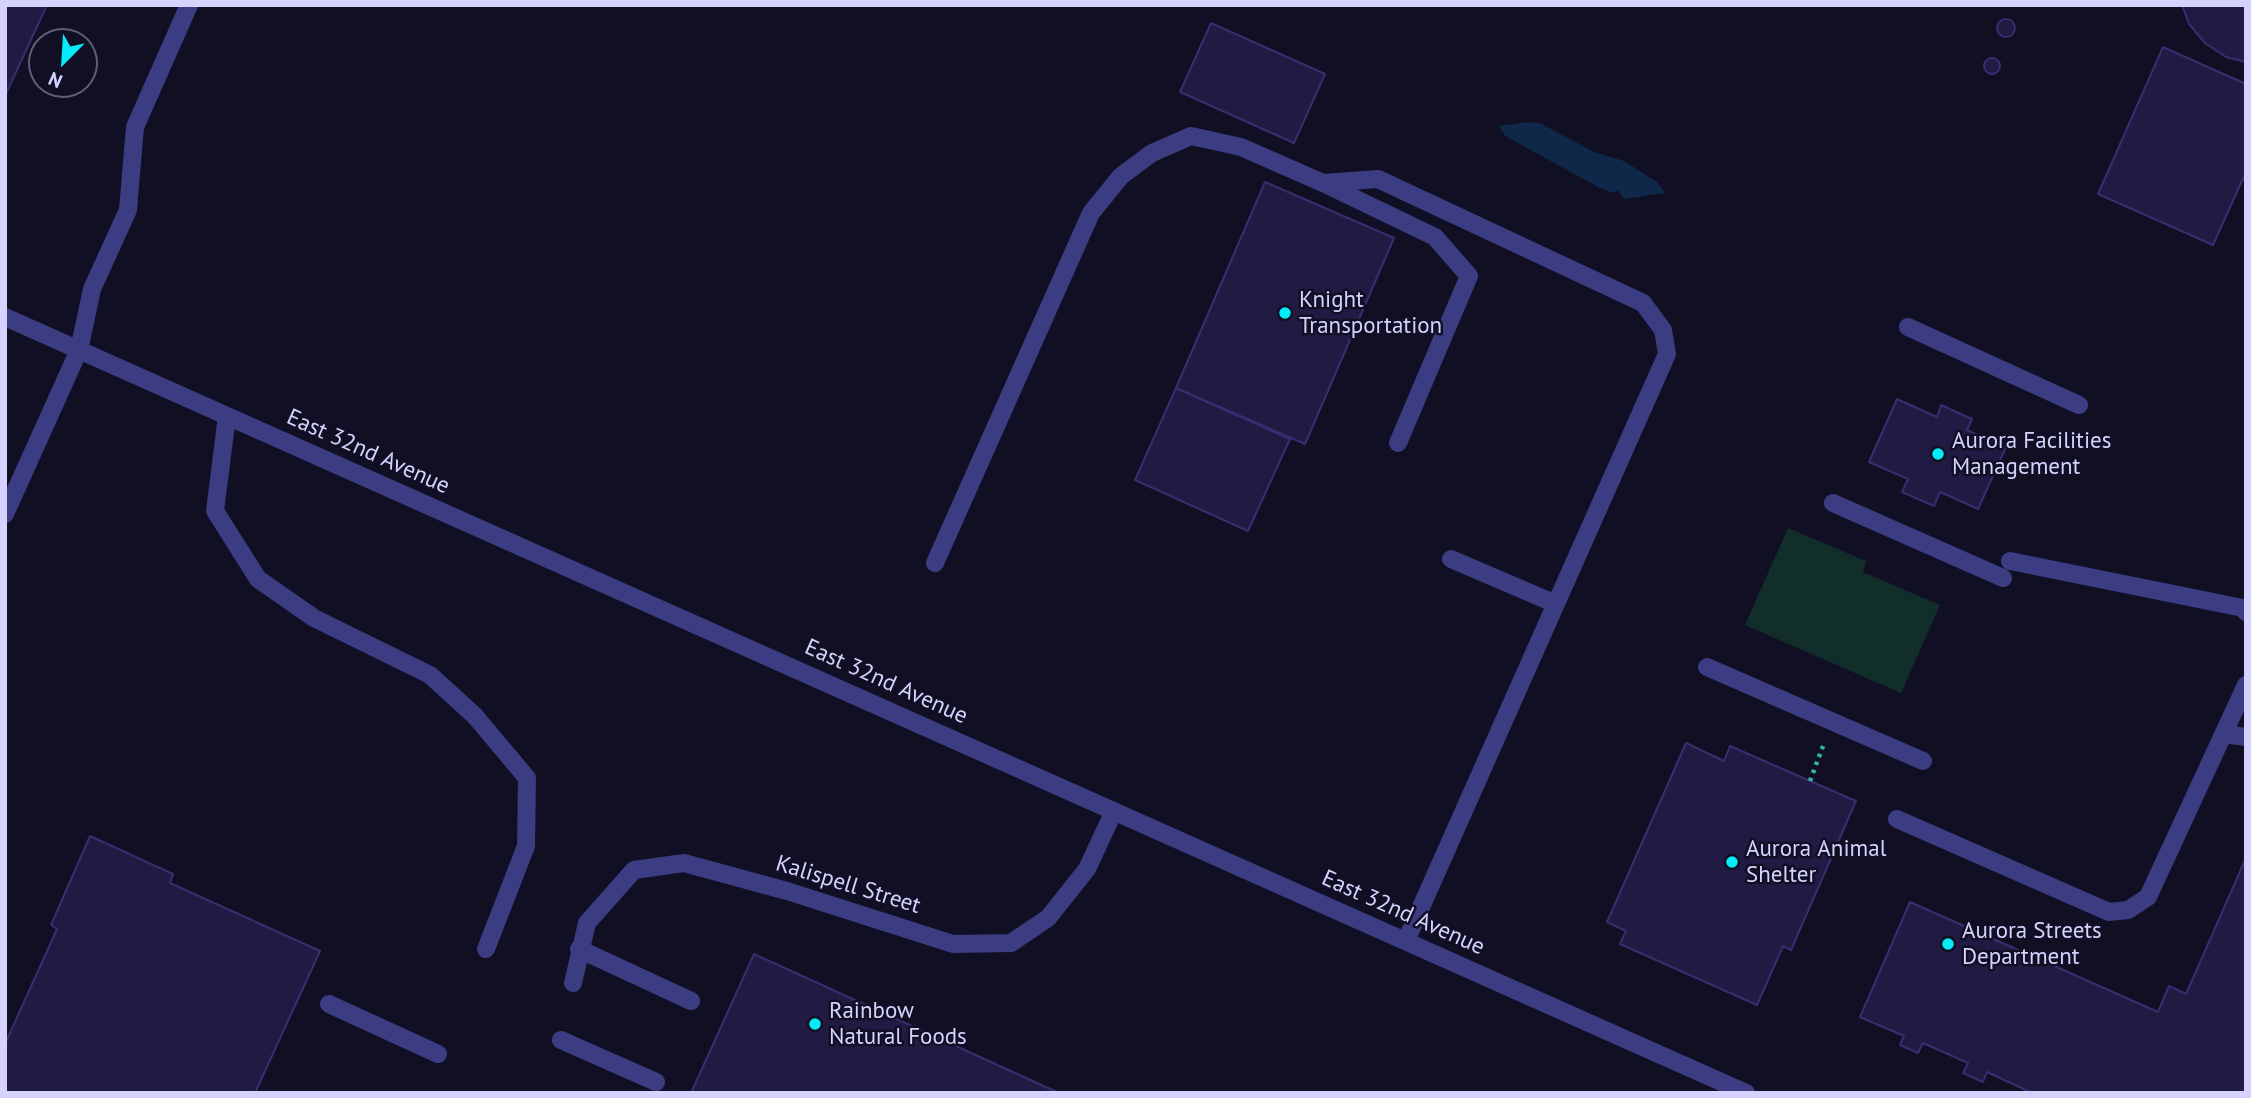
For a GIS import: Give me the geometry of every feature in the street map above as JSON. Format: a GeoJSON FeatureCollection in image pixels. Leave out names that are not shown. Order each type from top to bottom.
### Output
{"type":"FeatureCollection","features":[{"type":"Feature","properties":{"kind":"street"},"geometry":{"type":"LineString","coordinates":[[5,514],[79,350],[92,289],[128,210],[135,127],[189,5]]}},
{"type":"Feature","properties":{"kind":"street"},"geometry":{"type":"LineString","coordinates":[[934,563],[1091,213],[1121,176],[1152,153],[1191,136],[1241,147],[1435,237],[1469,276],[1398,443]]}},
{"type":"Feature","properties":{"kind":"street"},"geometry":{"type":"LineString","coordinates":[[1323,183],[1378,179],[1643,303],[1663,330],[1667,354],[1406,941]]}},
{"type":"Feature","properties":{"kind":"street","name":"East 32nd Avenue"},"geometry":{"type":"LineString","coordinates":[[5,317],[1746,1093]]}},
{"type":"Feature","properties":{"kind":"street"},"geometry":{"type":"LineString","coordinates":[[1908,327],[2078,405]]}},
{"type":"Feature","properties":{"kind":"street"},"geometry":{"type":"LineString","coordinates":[[227,416],[215,511],[258,579],[314,618],[430,675],[475,716],[527,778],[526,846],[486,949]]}},
{"type":"Feature","properties":{"kind":"street"},"geometry":{"type":"LineString","coordinates":[[1833,503],[2003,578]]}},
{"type":"Feature","properties":{"kind":"street"},"geometry":{"type":"LineString","coordinates":[[1451,559],[1556,604]]}},
{"type":"Feature","properties":{"kind":"street"},"geometry":{"type":"LineString","coordinates":[[2010,561],[2243,608],[2246,612]]}},
{"type":"Feature","properties":{"kind":"street"},"geometry":{"type":"LineString","coordinates":[[1707,667],[1923,761]]}},
{"type":"Feature","properties":{"kind":"street"},"geometry":{"type":"LineString","coordinates":[[1897,819],[2109,912],[2128,910],[2148,897],[2246,685]]}},
{"type":"Feature","properties":{"kind":"street"},"geometry":{"type":"LineString","coordinates":[[2224,734],[2246,737]]}},
{"type":"Feature","properties":{"kind":"street","name":"Kalispell Street"},"geometry":{"type":"LineString","coordinates":[[573,983],[587,923],[634,870],[684,863],[787,891],[953,943],[1012,943],[1048,918],[1087,869],[1114,811]]}},
{"type":"Feature","properties":{"kind":"street"},"geometry":{"type":"LineString","coordinates":[[579,949],[691,1001]]}},
{"type":"Feature","properties":{"kind":"street"},"geometry":{"type":"LineString","coordinates":[[329,1004],[438,1054]]}},
{"type":"Feature","properties":{"kind":"street"},"geometry":{"type":"LineString","coordinates":[[561,1040],[656,1082]]}},
{"type":"Feature","properties":{"kind":"path"},"geometry":{"type":"LineString","coordinates":[[1810,781],[1833,722]]}},
{"type":"Feature","properties":{"kind":"green space"},"geometry":{"type":"Polygon","coordinates":[[[1788,528],[1866,561],[1863,572],[1940,605],[1901,693],[1745,625],[1788,528]]]}},
{"type":"Feature","properties":{"kind":"water"},"geometry":{"type":"Polygon","coordinates":[[[1540,123],[1594,152],[1624,161],[1657,182],[1665,193],[1624,199],[1618,190],[1613,193],[1600,188],[1505,136],[1499,126],[1540,123]]]}},
{"type":"Feature","properties":{"kind":"building"},"geometry":{"type":"Polygon","coordinates":[[[5,5],[47,5],[36,28],[28,28],[28,46],[5,96],[5,5]]]}},
{"type":"Feature","properties":{"kind":"building"},"geometry":{"type":"Polygon","coordinates":[[[2182,5],[2246,5],[2246,62],[2226,57],[2205,43],[2189,24],[2182,5]]]}},
{"type":"Feature","properties":{"kind":"building"},"geometry":{"type":"Polygon","coordinates":[[[2002,19],[2010,19],[2015,28],[2013,35],[2002,37],[1997,32],[1997,24],[2002,19]]]}},
{"type":"Feature","properties":{"kind":"building"},"geometry":{"type":"Polygon","coordinates":[[[1211,23],[1325,74],[1294,143],[1180,92],[1211,23]]]}},
{"type":"Feature","properties":{"kind":"building"},"geometry":{"type":"Polygon","coordinates":[[[2163,47],[2246,84],[2246,172],[2213,245],[2098,194],[2163,47]]]}},
{"type":"Feature","properties":{"kind":"building"},"geometry":{"type":"Polygon","coordinates":[[[1992,58],[2000,66],[1992,74],[1984,66],[1992,58]]]}},
{"type":"Feature","properties":{"kind":"building","name":"Knight Transportation"},"geometry":{"type":"Polygon","coordinates":[[[1265,182],[1394,238],[1305,444],[1176,388],[1265,182]]]}},
{"type":"Feature","properties":{"kind":"building"},"geometry":{"type":"Polygon","coordinates":[[[1176,388],[1290,439],[1248,531],[1135,480],[1176,388]]]}},
{"type":"Feature","properties":{"kind":"building","name":"Aurora Facilities Management"},"geometry":{"type":"Polygon","coordinates":[[[1897,399],[1937,417],[1941,405],[1972,419],[1967,430],[2006,447],[1978,509],[1940,492],[1934,506],[1902,492],[1908,479],[1869,462],[1897,399]]]}},
{"type":"Feature","properties":{"kind":"building","name":"Aurora Animal Shelter"},"geometry":{"type":"Polygon","coordinates":[[[1686,743],[1724,761],[1730,746],[1856,801],[1791,950],[1783,946],[1757,1005],[1620,944],[1626,931],[1607,922],[1686,743]]]}},
{"type":"Feature","properties":{"kind":"building"},"geometry":{"type":"Polygon","coordinates":[[[90,836],[173,874],[170,883],[320,951],[255,1093],[5,1093],[5,1044],[57,929],[51,925],[90,836]]]}},
{"type":"Feature","properties":{"kind":"building","name":"Aurora Streets Department"},"geometry":{"type":"Polygon","coordinates":[[[2246,858],[2246,1093],[2032,1093],[1987,1072],[1983,1082],[1963,1073],[1968,1063],[1923,1043],[1918,1053],[1900,1045],[1904,1036],[1860,1017],[1910,902],[2158,1012],[2169,986],[2186,994],[2246,858]]]}},
{"type":"Feature","properties":{"kind":"building","name":"Rainbow Natural Foods"},"geometry":{"type":"Polygon","coordinates":[[[754,954],[1059,1093],[691,1093],[754,954]]]}},
{"type":"Feature","properties":{"kind":"place","name":"Knight Transportation"},"geometry":{"type":"Point","coordinates":[1285,313]}},
{"type":"Feature","properties":{"kind":"place","name":"Aurora Facilities Management"},"geometry":{"type":"Point","coordinates":[1938,454]}},
{"type":"Feature","properties":{"kind":"place","name":"Aurora Animal Shelter"},"geometry":{"type":"Point","coordinates":[1732,862]}},
{"type":"Feature","properties":{"kind":"place","name":"Aurora Streets Department"},"geometry":{"type":"Point","coordinates":[1948,944]}},
{"type":"Feature","properties":{"kind":"place","name":"Rainbow Natural Foods"},"geometry":{"type":"Point","coordinates":[815,1024]}}]}
